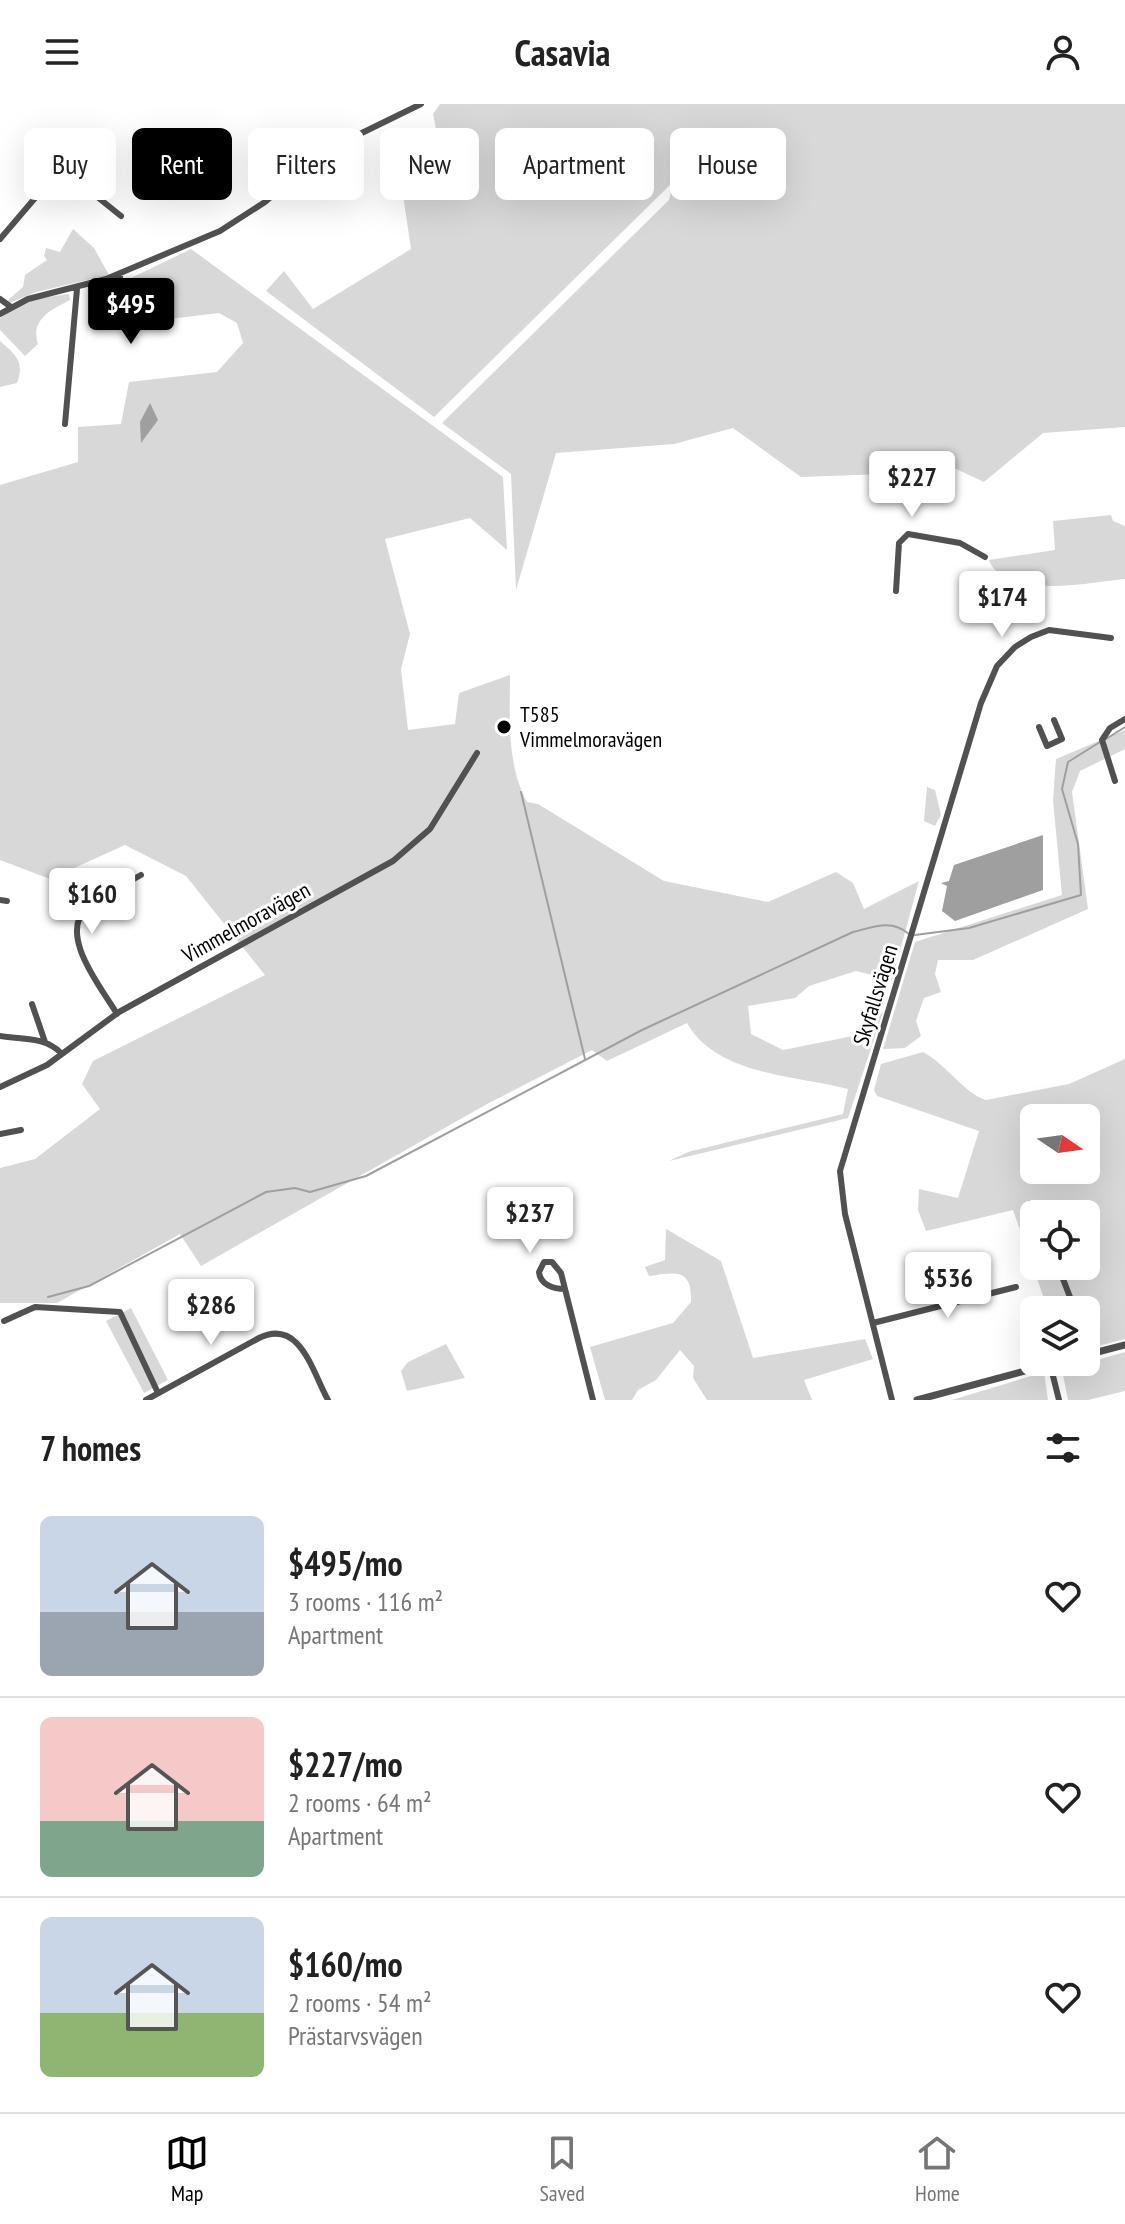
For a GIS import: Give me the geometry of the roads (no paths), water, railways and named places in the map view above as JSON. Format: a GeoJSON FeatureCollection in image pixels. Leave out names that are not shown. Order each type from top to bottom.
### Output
{"type":"FeatureCollection","features":[{"type":"Feature","properties":{"kind":"street"},"geometry":{"type":"LineString","coordinates":[[0,314],[43,294],[77,289],[120,274],[220,231],[265,202],[327,150],[421,104]]}},
{"type":"Feature","properties":{"kind":"street"},"geometry":{"type":"LineString","coordinates":[[0,239],[53,177],[61,173],[70,175],[121,216]]}},
{"type":"Feature","properties":{"kind":"street"},"geometry":{"type":"LineString","coordinates":[[120,274],[123,287],[121,318],[126,328],[133,331],[139,325],[140,311],[123,287]]}},
{"type":"Feature","properties":{"kind":"street"},"geometry":{"type":"LineString","coordinates":[[65,424],[77,289]]}},
{"type":"Feature","properties":{"kind":"street"},"geometry":{"type":"LineString","coordinates":[[0,299],[11,307]]}},
{"type":"Feature","properties":{"kind":"street"},"geometry":{"type":"LineString","coordinates":[[896,591],[899,543],[908,534],[960,543],[985,557]]}},
{"type":"Feature","properties":{"kind":"street","name":"Skyfallsvägen"},"geometry":{"type":"LineString","coordinates":[[892,1400],[840,1192],[840,1171],[981,703],[997,666],[1011,652],[1049,630],[1111,638]]}},
{"type":"Feature","properties":{"kind":"street"},"geometry":{"type":"LineString","coordinates":[[1115,781],[1102,740],[1110,728],[1125,719]]}},
{"type":"Feature","properties":{"kind":"street"},"geometry":{"type":"LineString","coordinates":[[1039,727],[1047,746],[1062,739],[1054,720]]}},
{"type":"Feature","properties":{"kind":"street","name":"Vimmelmoravägen"},"geometry":{"type":"LineString","coordinates":[[0,1087],[40,1069],[117,1014],[393,861],[430,829],[477,753]]}},
{"type":"Feature","properties":{"kind":"street"},"geometry":{"type":"LineString","coordinates":[[117,1014],[80,948],[77,923],[88,906],[141,875]]}},
{"type":"Feature","properties":{"kind":"street"},"geometry":{"type":"LineString","coordinates":[[32,1004],[45,1042]]}},
{"type":"Feature","properties":{"kind":"street"},"geometry":{"type":"LineString","coordinates":[[0,1036],[45,1042],[61,1053]]}},
{"type":"Feature","properties":{"kind":"street"},"geometry":{"type":"LineString","coordinates":[[0,1134],[21,1130]]}},
{"type":"Feature","properties":{"kind":"street"},"geometry":{"type":"LineString","coordinates":[[565,1289],[548,1285],[540,1279],[538,1274],[544,1262],[558,1266],[565,1289],[593,1400]]}},
{"type":"Feature","properties":{"kind":"street"},"geometry":{"type":"LineString","coordinates":[[873,1323],[1016,1287]]}},
{"type":"Feature","properties":{"kind":"street"},"geometry":{"type":"LineString","coordinates":[[4,1321],[35,1307],[120,1312],[158,1393]]}},
{"type":"Feature","properties":{"kind":"street"},"geometry":{"type":"LineString","coordinates":[[146,1400],[259,1338],[277,1332],[289,1334],[297,1342],[328,1400]]}},
{"type":"Feature","properties":{"kind":"street"},"geometry":{"type":"LineString","coordinates":[[1100,1350],[1125,1345]]}},
{"type":"Feature","properties":{"kind":"street"},"geometry":{"type":"LineString","coordinates":[[917,1400],[1020,1372]]}},
{"type":"Feature","properties":{"kind":"street"},"geometry":{"type":"LineString","coordinates":[[1056,1376],[1059,1400]]}},
{"type":"Feature","properties":{"kind":"waterway"},"geometry":{"type":"LineString","coordinates":[[1106,739],[1125,727]]}},
{"type":"Feature","properties":{"kind":"waterway"},"geometry":{"type":"LineString","coordinates":[[915,935],[969,928],[1081,895],[1078,844],[1062,789],[1068,762],[1100,742]]}},
{"type":"Feature","properties":{"kind":"waterway"},"geometry":{"type":"LineString","coordinates":[[521,792],[585,1059]]}},
{"type":"Feature","properties":{"kind":"waterway"},"geometry":{"type":"LineString","coordinates":[[48,1297],[89,1286],[266,1192],[295,1188],[310,1192],[366,1176],[642,1030],[853,932],[889,925],[909,934]]}},
{"type":"Feature","properties":{"kind":"place","name":"T585 Vimmelmoravägen"},"geometry":{"type":"Point","coordinates":[504,727]}}]}
